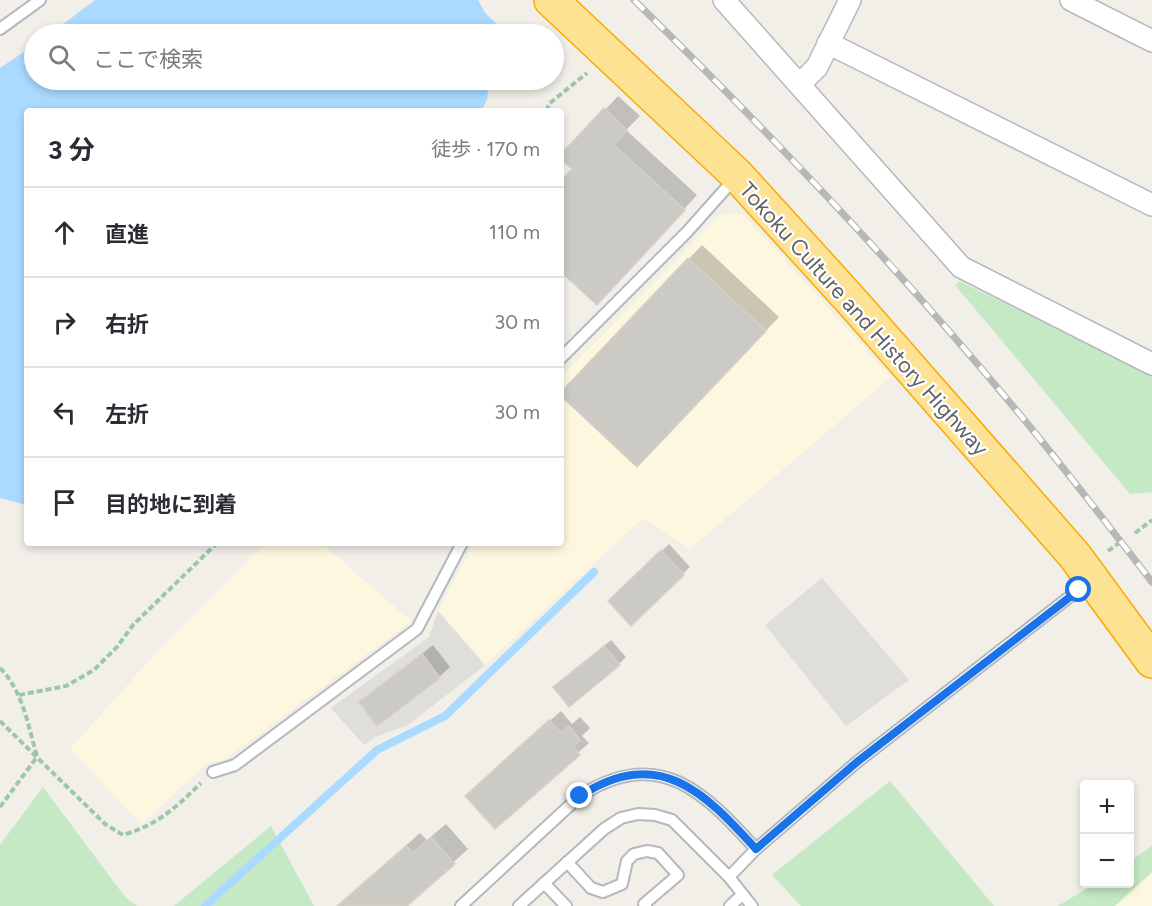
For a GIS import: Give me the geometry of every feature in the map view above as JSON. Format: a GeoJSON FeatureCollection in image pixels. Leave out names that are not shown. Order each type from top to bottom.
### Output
{"type":"FeatureCollection","features":[{"type":"Feature","properties":{"kind":"highway","name":"Tokoku Culture and History Highway"},"geometry":{"type":"LineString","coordinates":[[551,0],[737,176],[856,306],[1093,579],[1152,661]]}},
{"type":"Feature","properties":{"kind":"street"},"geometry":{"type":"LineString","coordinates":[[724,0],[961,267],[1152,363]]}},
{"type":"Feature","properties":{"kind":"street"},"geometry":{"type":"LineString","coordinates":[[800,84],[817,67],[850,0]]}},
{"type":"Feature","properties":{"kind":"street"},"geometry":{"type":"LineString","coordinates":[[1071,0],[1152,41]]}},
{"type":"Feature","properties":{"kind":"street"},"geometry":{"type":"LineString","coordinates":[[828,43],[1152,205]]}},
{"type":"Feature","properties":{"kind":"lane"},"geometry":{"type":"LineString","coordinates":[[0,29],[40,0]]}},
{"type":"Feature","properties":{"kind":"lane"},"geometry":{"type":"LineString","coordinates":[[564,355],[687,232],[737,176]]}},
{"type":"Feature","properties":{"kind":"lane"},"geometry":{"type":"LineString","coordinates":[[213,772],[235,765],[417,629],[460,546]]}},
{"type":"Feature","properties":{"kind":"lane"},"geometry":{"type":"LineString","coordinates":[[729,877],[756,849],[866,755],[1093,579]]}},
{"type":"Feature","properties":{"kind":"lane"},"geometry":{"type":"LineString","coordinates":[[460,906],[580,796],[594,786],[614,779],[655,775],[698,791],[718,807],[756,849]]}},
{"type":"Feature","properties":{"kind":"lane"},"geometry":{"type":"LineString","coordinates":[[519,906],[604,829],[621,818],[638,814],[655,815],[672,820],[729,877],[752,906]]}},
{"type":"Feature","properties":{"kind":"lane"},"geometry":{"type":"LineString","coordinates":[[567,862],[591,888],[603,892],[622,884],[627,861],[634,854],[647,851],[658,853],[678,875],[644,904],[646,906]]}},
{"type":"Feature","properties":{"kind":"lane"},"geometry":{"type":"LineString","coordinates":[[544,883],[566,906]]}},
{"type":"Feature","properties":{"kind":"lane"},"geometry":{"type":"LineString","coordinates":[[730,906],[742,895]]}},
{"type":"Feature","properties":{"kind":"path"},"geometry":{"type":"LineString","coordinates":[[548,108],[550,103],[610,54]]}},
{"type":"Feature","properties":{"kind":"path"},"geometry":{"type":"LineString","coordinates":[[1135,533],[1152,520]]}},
{"type":"Feature","properties":{"kind":"path"},"geometry":{"type":"LineString","coordinates":[[19,695],[66,686],[94,670],[117,646],[133,624],[214,546]]}},
{"type":"Feature","properties":{"kind":"path"},"geometry":{"type":"LineString","coordinates":[[0,668],[10,678],[19,695],[37,757]]}},
{"type":"Feature","properties":{"kind":"path"},"geometry":{"type":"LineString","coordinates":[[0,721],[105,824],[123,835],[146,828],[164,819],[213,772]]}},
{"type":"Feature","properties":{"kind":"path"},"geometry":{"type":"LineString","coordinates":[[0,807],[37,757]]}},
{"type":"Feature","properties":{"kind":"shaded area"},"geometry":{"type":"Polygon","coordinates":[[[742,213],[891,377],[690,549],[643,518],[485,665],[438,611],[472,546],[564,546],[564,374],[720,215],[742,213]]]}},
{"type":"Feature","properties":{"kind":"shaded area"},"geometry":{"type":"Polygon","coordinates":[[[263,546],[324,546],[411,621],[224,760],[206,764],[142,824],[70,749],[157,652],[263,546]]]}},
{"type":"Feature","properties":{"kind":"shaded area"},"geometry":{"type":"Polygon","coordinates":[[[822,578],[909,680],[846,726],[765,625],[822,578]]]}},
{"type":"Feature","properties":{"kind":"shaded area"},"geometry":{"type":"Polygon","coordinates":[[[438,611],[485,665],[408,725],[375,737],[364,745],[331,708],[429,637],[438,611]]]}},
{"type":"Feature","properties":{"kind":"shaded area"},"geometry":{"type":"Polygon","coordinates":[[[1152,872],[1152,906],[1115,906],[1152,872]]]}},
{"type":"Feature","properties":{"kind":"green space"},"geometry":{"type":"Polygon","coordinates":[[[959,281],[1152,374],[1152,492],[1130,494],[955,285],[959,281]]]}},
{"type":"Feature","properties":{"kind":"green space"},"geometry":{"type":"Polygon","coordinates":[[[890,781],[994,906],[801,906],[772,875],[890,781]]]}},
{"type":"Feature","properties":{"kind":"green space"},"geometry":{"type":"Polygon","coordinates":[[[43,787],[125,897],[137,906],[0,906],[0,845],[43,787]]]}},
{"type":"Feature","properties":{"kind":"green space"},"geometry":{"type":"Polygon","coordinates":[[[271,826],[314,906],[174,906],[271,826]]]}},
{"type":"Feature","properties":{"kind":"green space"},"geometry":{"type":"Polygon","coordinates":[[[1152,846],[1152,872],[1115,906],[1058,906],[1087,888],[1134,888],[1134,858],[1152,846]]]}},
{"type":"Feature","properties":{"kind":"water"},"geometry":{"type":"Polygon","coordinates":[[[95,0],[478,0],[485,13],[496,23],[496,24],[63,24],[95,0]]]}},
{"type":"Feature","properties":{"kind":"water"},"geometry":{"type":"Polygon","coordinates":[[[24,52],[24,90],[488,90],[487,100],[483,108],[24,108],[24,504],[0,498],[0,68],[24,52]]]}},
{"type":"Feature","properties":{"kind":"building"},"geometry":{"type":"Polygon","coordinates":[[[604,108],[627,130],[614,145],[685,210],[597,305],[564,275],[564,178],[572,169],[564,162],[564,151],[604,108]]]}},
{"type":"Feature","properties":{"kind":"building"},"geometry":{"type":"Polygon","coordinates":[[[688,258],[766,331],[637,467],[564,399],[564,389],[688,258]]]}},
{"type":"Feature","properties":{"kind":"building"},"geometry":{"type":"Polygon","coordinates":[[[661,550],[684,575],[631,626],[608,601],[661,550]]]}},
{"type":"Feature","properties":{"kind":"building"},"geometry":{"type":"Polygon","coordinates":[[[604,646],[620,665],[569,707],[553,687],[604,646]]]}},
{"type":"Feature","properties":{"kind":"building"},"geometry":{"type":"Polygon","coordinates":[[[422,654],[440,678],[377,726],[359,702],[422,654]]]}},
{"type":"Feature","properties":{"kind":"building"},"geometry":{"type":"Polygon","coordinates":[[[549,720],[561,733],[569,726],[580,740],[573,747],[580,755],[495,829],[465,796],[549,720]]]}},
{"type":"Feature","properties":{"kind":"building"},"geometry":{"type":"Polygon","coordinates":[[[431,837],[455,864],[407,906],[337,906],[406,846],[413,853],[431,837]]]}},
{"type":"Feature","properties":{"kind":"waterway"},"geometry":{"type":"LineString","coordinates":[[205,906],[377,750],[445,716],[594,572]]}},
{"type":"Feature","properties":{"kind":"railway"},"geometry":{"type":"LineString","coordinates":[[634,0],[740,105],[894,269],[1040,439],[1152,582]]}},
{"type":"Feature","properties":{"kind":"route"},"geometry":{"type":"LineString","coordinates":[[580,796],[594,786],[614,779],[655,775],[674,780],[698,791],[718,807],[756,849],[857,762],[1079,590]]}}]}
